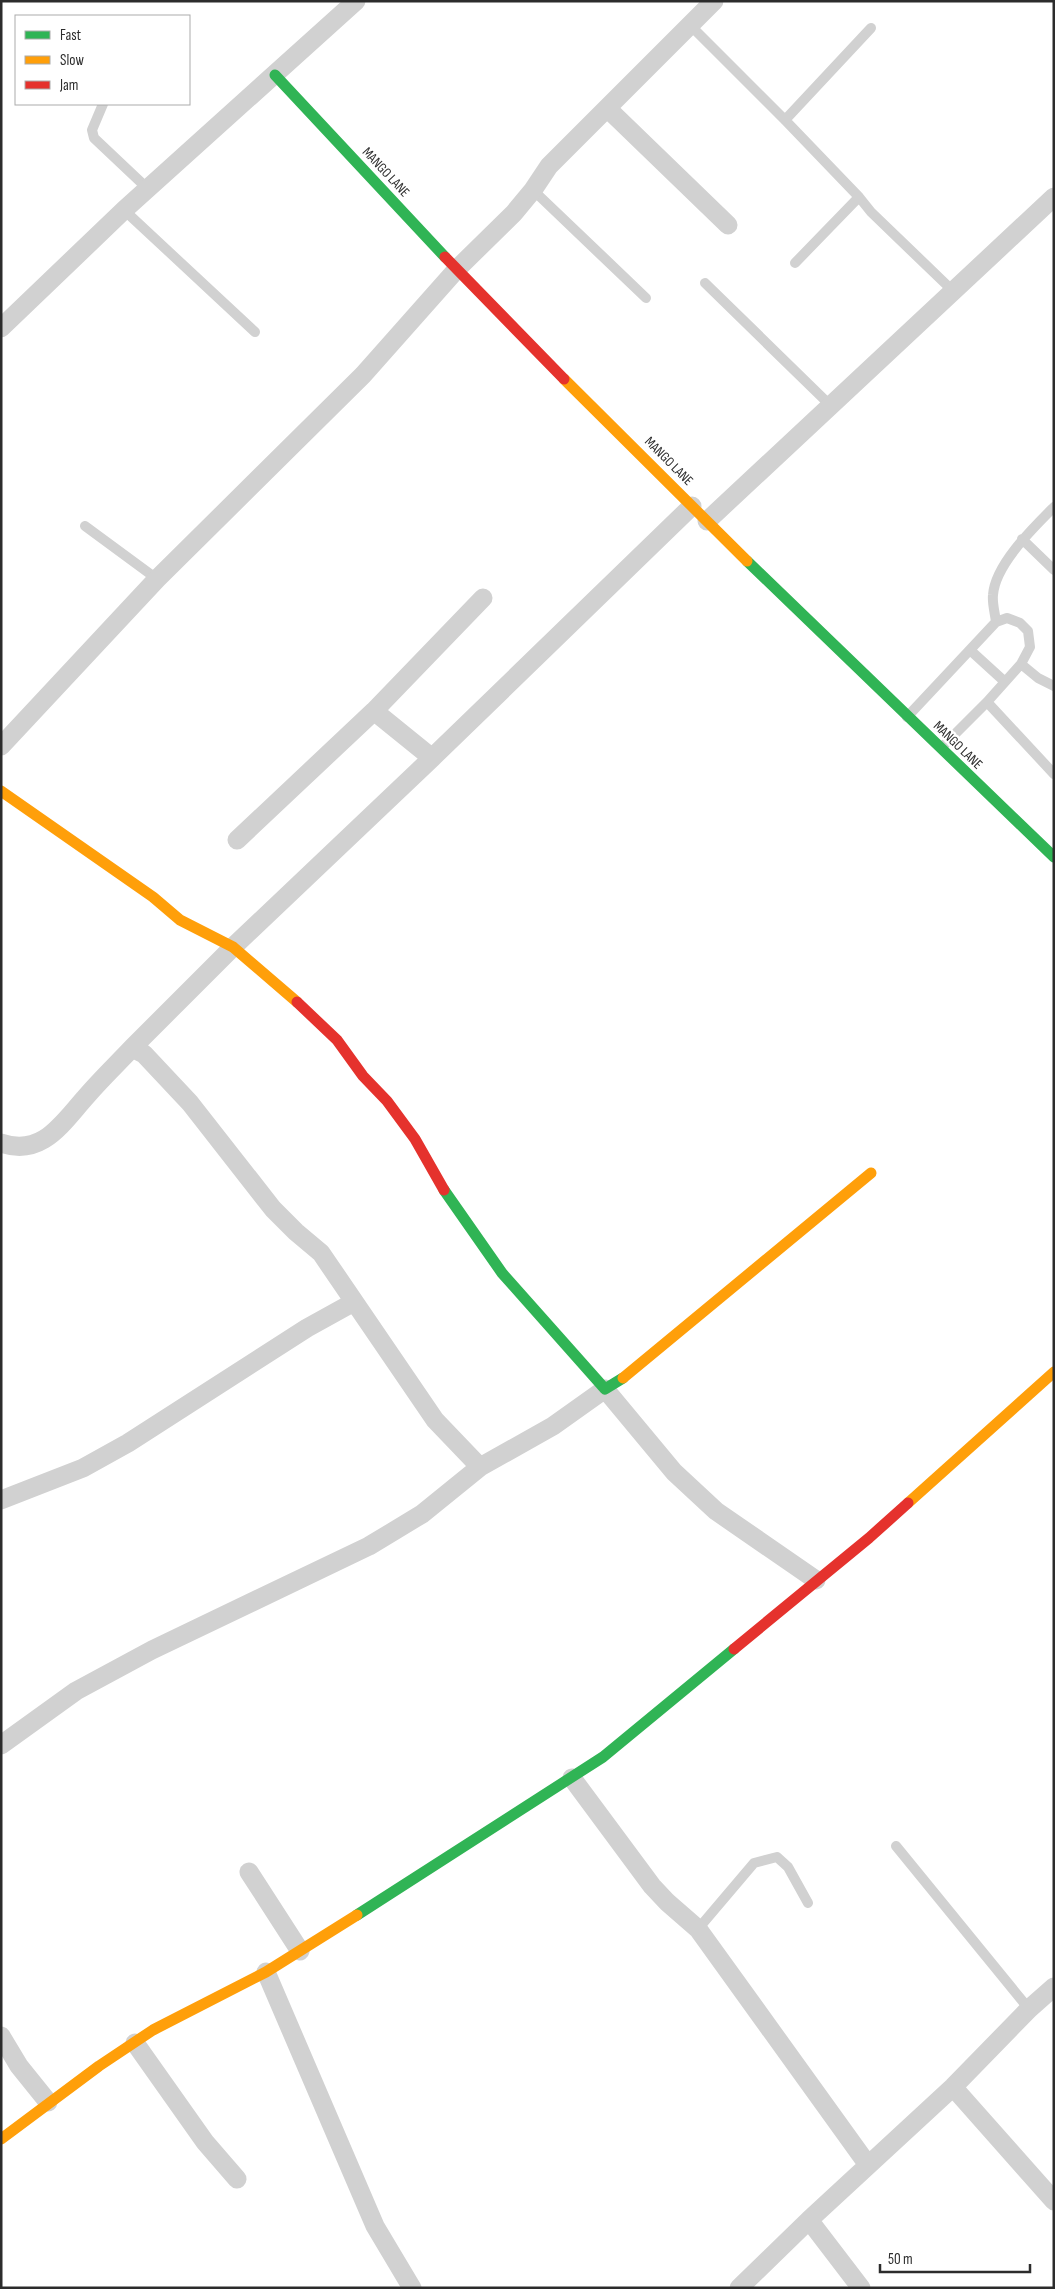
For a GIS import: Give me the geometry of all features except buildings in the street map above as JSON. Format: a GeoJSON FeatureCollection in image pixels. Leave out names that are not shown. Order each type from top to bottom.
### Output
{"type":"FeatureCollection","features":[{"type":"Feature","properties":{"kind":"street"},"geometry":{"type":"LineString","coordinates":[[1,328],[124,210],[356,1]]}},
{"type":"Feature","properties":{"kind":"street"},"geometry":{"type":"LineString","coordinates":[[1,746],[157,580],[363,375],[457,270],[514,214],[549,166],[714,1]]}},
{"type":"Feature","properties":{"kind":"street","name":"MANGO LANE"},"geometry":{"type":"LineString","coordinates":[[274,75],[457,270],[692,506],[907,717],[1054,857]]}},
{"type":"Feature","properties":{"kind":"street"},"geometry":{"type":"LineString","coordinates":[[607,108],[728,225]]}},
{"type":"Feature","properties":{"kind":"street"},"geometry":{"type":"LineString","coordinates":[[707,521],[1054,197]]}},
{"type":"Feature","properties":{"kind":"street"},"geometry":{"type":"LineString","coordinates":[[1,1143],[22,1147],[37,1143],[69,1118],[83,1100],[132,1048],[233,947],[432,758],[692,506]]}},
{"type":"Feature","properties":{"kind":"street"},"geometry":{"type":"LineString","coordinates":[[237,840],[374,710],[483,598]]}},
{"type":"Feature","properties":{"kind":"street"},"geometry":{"type":"LineString","coordinates":[[374,710],[432,758]]}},
{"type":"Feature","properties":{"kind":"street"},"geometry":{"type":"LineString","coordinates":[[1,791],[153,896],[180,920],[233,947],[281,986],[338,1040],[363,1076],[387,1101],[415,1139],[440,1183],[502,1273],[605,1389],[674,1472],[716,1511],[816,1580]]}},
{"type":"Feature","properties":{"kind":"street"},"geometry":{"type":"LineString","coordinates":[[132,1048],[144,1054],[190,1103],[273,1209],[321,1253],[435,1420],[480,1467]]}},
{"type":"Feature","properties":{"kind":"street"},"geometry":{"type":"LineString","coordinates":[[1,1745],[76,1691],[152,1650],[369,1546],[422,1514],[480,1467],[553,1426],[627,1375],[871,1172]]}},
{"type":"Feature","properties":{"kind":"street"},"geometry":{"type":"LineString","coordinates":[[1,1500],[83,1468],[128,1443],[299,1332],[354,1302]]}},
{"type":"Feature","properties":{"kind":"street"},"geometry":{"type":"LineString","coordinates":[[1,2140],[48,2102],[153,2030],[266,1972],[603,1757],[869,1538],[1054,1372]]}},
{"type":"Feature","properties":{"kind":"street"},"geometry":{"type":"LineString","coordinates":[[572,1778],[652,1886],[698,1929],[868,2165]]}},
{"type":"Feature","properties":{"kind":"street"},"geometry":{"type":"LineString","coordinates":[[250,1872],[300,1951]]}},
{"type":"Feature","properties":{"kind":"street"},"geometry":{"type":"LineString","coordinates":[[266,1972],[375,2226],[412,2288]]}},
{"type":"Feature","properties":{"kind":"street"},"geometry":{"type":"LineString","coordinates":[[739,2288],[809,2220],[953,2087],[1029,2009],[1054,1988]]}},
{"type":"Feature","properties":{"kind":"street"},"geometry":{"type":"LineString","coordinates":[[1,2036],[19,2066],[48,2102]]}},
{"type":"Feature","properties":{"kind":"street"},"geometry":{"type":"LineString","coordinates":[[135,2043],[205,2142],[236,2178]]}},
{"type":"Feature","properties":{"kind":"street"},"geometry":{"type":"LineString","coordinates":[[953,2087],[1054,2200]]}},
{"type":"Feature","properties":{"kind":"street"},"geometry":{"type":"LineString","coordinates":[[809,2220],[861,2288]]}},
{"type":"Feature","properties":{"kind":"lane"},"geometry":{"type":"LineString","coordinates":[[690,25],[785,120],[870,212],[953,291]]}},
{"type":"Feature","properties":{"kind":"lane"},"geometry":{"type":"LineString","coordinates":[[785,120],[871,28]]}},
{"type":"Feature","properties":{"kind":"lane"},"geometry":{"type":"LineString","coordinates":[[103,105],[92,130],[94,138],[148,189]]}},
{"type":"Feature","properties":{"kind":"lane"},"geometry":{"type":"LineString","coordinates":[[533,190],[646,298]]}},
{"type":"Feature","properties":{"kind":"lane"},"geometry":{"type":"LineString","coordinates":[[795,263],[859,198]]}},
{"type":"Feature","properties":{"kind":"lane"},"geometry":{"type":"LineString","coordinates":[[124,210],[255,332]]}},
{"type":"Feature","properties":{"kind":"lane"},"geometry":{"type":"LineString","coordinates":[[705,283],[831,406]]}},
{"type":"Feature","properties":{"kind":"lane"},"geometry":{"type":"LineString","coordinates":[[996,622],[992,596],[995,580],[1022,539],[1054,507]]}},
{"type":"Feature","properties":{"kind":"lane"},"geometry":{"type":"LineString","coordinates":[[85,526],[157,580]]}},
{"type":"Feature","properties":{"kind":"lane"},"geometry":{"type":"LineString","coordinates":[[1022,539],[1054,570]]}},
{"type":"Feature","properties":{"kind":"lane"},"geometry":{"type":"LineString","coordinates":[[907,717],[996,622],[1006,618],[1020,623],[1028,631],[1030,647],[1021,664],[987,702],[941,748]]}},
{"type":"Feature","properties":{"kind":"lane"},"geometry":{"type":"LineString","coordinates":[[970,650],[1004,681]]}},
{"type":"Feature","properties":{"kind":"lane"},"geometry":{"type":"LineString","coordinates":[[1021,664],[1038,678],[1054,686]]}},
{"type":"Feature","properties":{"kind":"lane"},"geometry":{"type":"LineString","coordinates":[[987,702],[1054,774]]}},
{"type":"Feature","properties":{"kind":"lane"},"geometry":{"type":"LineString","coordinates":[[896,1846],[1029,2009]]}},
{"type":"Feature","properties":{"kind":"lane"},"geometry":{"type":"LineString","coordinates":[[698,1929],[754,1863],[764,1859],[777,1857],[788,1867],[808,1903]]}},
{"type":"Feature","properties":{"kind":"traffic: fast"},"geometry":{"type":"LineString","coordinates":[[275,75],[445,257]]}},
{"type":"Feature","properties":{"kind":"traffic: fast"},"geometry":{"type":"LineString","coordinates":[[747,561],[1054,857]]}},
{"type":"Feature","properties":{"kind":"traffic: fast"},"geometry":{"type":"LineString","coordinates":[[444,1190],[502,1273],[605,1389],[623,1378]]}},
{"type":"Feature","properties":{"kind":"traffic: fast"},"geometry":{"type":"LineString","coordinates":[[357,1915],[603,1757],[734,1649]]}},
{"type":"Feature","properties":{"kind":"traffic: slow"},"geometry":{"type":"LineString","coordinates":[[564,379],[747,561]]}},
{"type":"Feature","properties":{"kind":"traffic: slow"},"geometry":{"type":"LineString","coordinates":[[1,791],[153,897],[180,920],[233,947],[297,1002]]}},
{"type":"Feature","properties":{"kind":"traffic: slow"},"geometry":{"type":"LineString","coordinates":[[623,1378],[871,1173]]}},
{"type":"Feature","properties":{"kind":"traffic: slow"},"geometry":{"type":"LineString","coordinates":[[908,1503],[1054,1372]]}},
{"type":"Feature","properties":{"kind":"traffic: slow"},"geometry":{"type":"LineString","coordinates":[[1,2139],[99,2066],[153,2030],[266,1972],[357,1915]]}},
{"type":"Feature","properties":{"kind":"traffic: jam"},"geometry":{"type":"LineString","coordinates":[[445,257],[564,379]]}},
{"type":"Feature","properties":{"kind":"traffic: jam"},"geometry":{"type":"LineString","coordinates":[[297,1002],[337,1040],[363,1076],[387,1101],[415,1139],[444,1190]]}},
{"type":"Feature","properties":{"kind":"traffic: jam"},"geometry":{"type":"LineString","coordinates":[[734,1649],[869,1538],[908,1503]]}}]}
